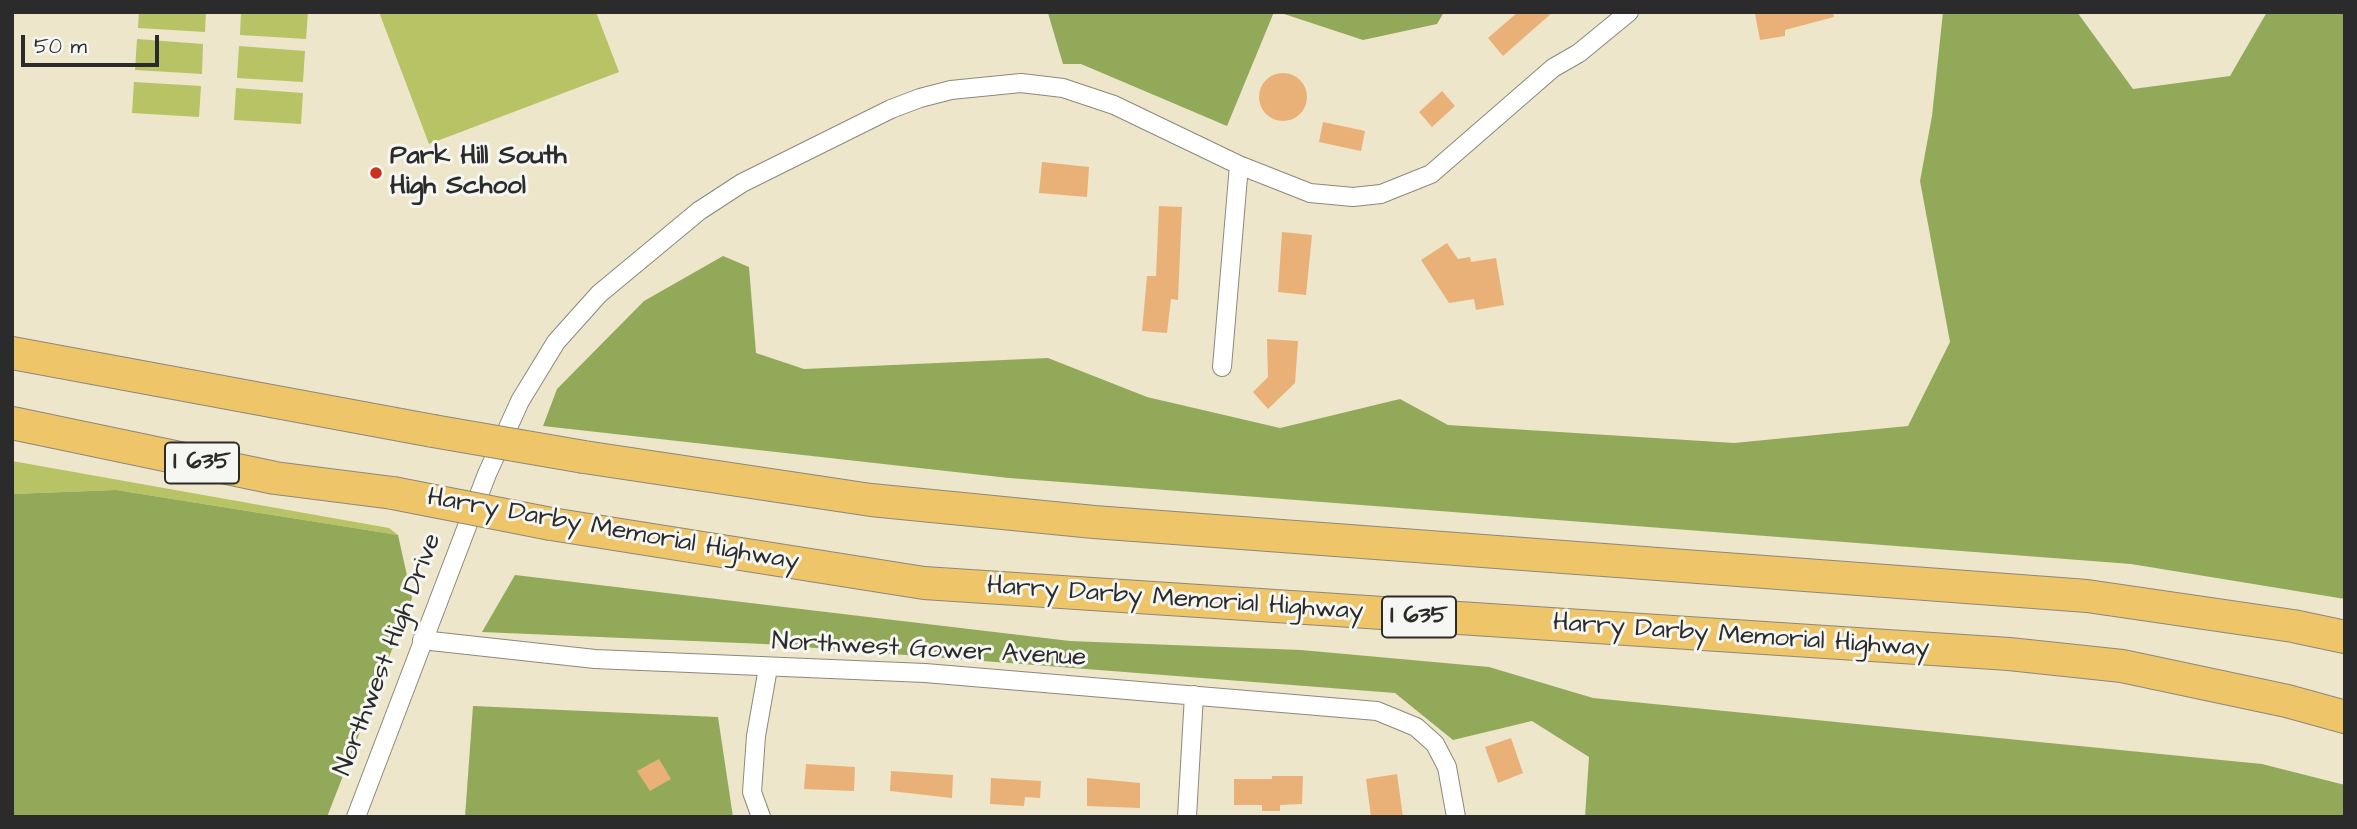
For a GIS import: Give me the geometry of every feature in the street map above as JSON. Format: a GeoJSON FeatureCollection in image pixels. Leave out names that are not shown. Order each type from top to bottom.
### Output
{"type":"FeatureCollection","features":[{"type":"Feature","properties":{"kind":"highway"},"geometry":{"type":"LineString","coordinates":[[12,353],[584,457],[871,500],[1094,522],[2087,596],[2293,626],[2345,637]]}},
{"type":"Feature","properties":{"kind":"highway","name":"Harry Darby Memorial Highway"},"geometry":{"type":"LineString","coordinates":[[12,423],[275,478],[393,493],[551,524],[924,583],[2022,655],[2122,666],[2345,716]]}},
{"type":"Feature","properties":{"kind":"street","name":"Northwest High Drive"},"geometry":{"type":"LineString","coordinates":[[356,817],[487,474],[520,401],[556,342],[599,294],[699,211],[742,183],[891,109],[920,98],[961,89],[1021,83],[1063,88],[1114,105],[1239,165],[1310,193],[1338,197],[1381,194],[1431,174],[1553,68],[1579,53],[1629,12]]}},
{"type":"Feature","properties":{"kind":"street"},"geometry":{"type":"LineString","coordinates":[[1222,367],[1239,165]]}},
{"type":"Feature","properties":{"kind":"street","name":"Northwest Gower Avenue"},"geometry":{"type":"LineString","coordinates":[[422,640],[595,659],[925,673],[1377,711],[1403,720],[1435,744],[1447,767],[1456,817]]}},
{"type":"Feature","properties":{"kind":"street"},"geometry":{"type":"LineString","coordinates":[[761,817],[752,792],[756,736],[768,668]]}},
{"type":"Feature","properties":{"kind":"street"},"geometry":{"type":"LineString","coordinates":[[1187,817],[1194,695]]}},
{"type":"Feature","properties":{"kind":"green space"},"geometry":{"type":"Polygon","coordinates":[[[139,12],[206,12],[205,32],[138,28],[139,12]]]}},
{"type":"Feature","properties":{"kind":"green space"},"geometry":{"type":"Polygon","coordinates":[[[241,12],[308,12],[306,39],[240,35],[241,12]]]}},
{"type":"Feature","properties":{"kind":"green space"},"geometry":{"type":"Polygon","coordinates":[[[379,12],[596,12],[619,72],[429,144],[379,12]]]}},
{"type":"Feature","properties":{"kind":"green space"},"geometry":{"type":"Polygon","coordinates":[[[1274,12],[1227,126],[1081,64],[1063,64],[1048,13],[1274,12]]]}},
{"type":"Feature","properties":{"kind":"green space"},"geometry":{"type":"Polygon","coordinates":[[[1278,12],[1444,12],[1437,24],[1363,40],[1278,12]]]}},
{"type":"Feature","properties":{"kind":"green space"},"geometry":{"type":"Polygon","coordinates":[[[1943,12],[2077,12],[2133,89],[2230,76],[2267,12],[2345,12],[2345,599],[2131,564],[1009,478],[543,426],[557,389],[644,301],[723,256],[749,267],[756,353],[804,369],[1048,358],[1147,397],[1280,428],[1400,399],[1448,425],[1734,443],[1908,426],[1950,342],[1920,181],[1932,116],[1943,12]]]}},
{"type":"Feature","properties":{"kind":"green space"},"geometry":{"type":"Polygon","coordinates":[[[137,39],[203,44],[202,74],[135,70],[137,39]]]}},
{"type":"Feature","properties":{"kind":"green space"},"geometry":{"type":"Polygon","coordinates":[[[239,46],[305,51],[303,82],[237,78],[239,46]]]}},
{"type":"Feature","properties":{"kind":"green space"},"geometry":{"type":"Polygon","coordinates":[[[134,82],[201,86],[199,117],[132,113],[134,82]]]}},
{"type":"Feature","properties":{"kind":"green space"},"geometry":{"type":"Polygon","coordinates":[[[236,88],[303,93],[301,124],[234,120],[236,88]]]}},
{"type":"Feature","properties":{"kind":"green space"},"geometry":{"type":"Polygon","coordinates":[[[12,461],[389,528],[398,535],[116,490],[12,494],[12,461]]]}},
{"type":"Feature","properties":{"kind":"green space"},"geometry":{"type":"Polygon","coordinates":[[[116,490],[398,535],[412,598],[327,817],[12,817],[12,494],[116,490]]]}},
{"type":"Feature","properties":{"kind":"green space"},"geometry":{"type":"Polygon","coordinates":[[[515,575],[1070,641],[1301,650],[1489,667],[1593,698],[2262,764],[2345,785],[2345,817],[1585,817],[1589,757],[1532,721],[1453,740],[1395,693],[764,644],[482,632],[515,575]]]}},
{"type":"Feature","properties":{"kind":"green space"},"geometry":{"type":"Polygon","coordinates":[[[473,706],[718,717],[733,817],[465,817],[473,706]]]}},
{"type":"Feature","properties":{"kind":"building"},"geometry":{"type":"Polygon","coordinates":[[[1518,12],[1553,12],[1503,56],[1488,38],[1518,12]]]}},
{"type":"Feature","properties":{"kind":"building"},"geometry":{"type":"Polygon","coordinates":[[[1833,12],[1834,17],[1785,30],[1785,36],[1760,40],[1755,14],[1833,12]]]}},
{"type":"Feature","properties":{"kind":"building"},"geometry":{"type":"Polygon","coordinates":[[[1283,73],[1300,80],[1307,97],[1300,114],[1283,121],[1266,114],[1259,97],[1266,80],[1283,73]]]}},
{"type":"Feature","properties":{"kind":"building"},"geometry":{"type":"Polygon","coordinates":[[[1442,91],[1455,106],[1432,127],[1419,112],[1442,91]]]}},
{"type":"Feature","properties":{"kind":"building"},"geometry":{"type":"Polygon","coordinates":[[[1323,122],[1365,131],[1361,151],[1319,142],[1323,122]]]}},
{"type":"Feature","properties":{"kind":"building"},"geometry":{"type":"Polygon","coordinates":[[[1042,162],[1089,167],[1087,197],[1039,193],[1042,162]]]}},
{"type":"Feature","properties":{"kind":"building"},"geometry":{"type":"Polygon","coordinates":[[[1159,206],[1182,207],[1178,300],[1171,299],[1167,333],[1142,331],[1147,276],[1156,276],[1159,206]]]}},
{"type":"Feature","properties":{"kind":"building"},"geometry":{"type":"Polygon","coordinates":[[[1282,232],[1312,235],[1306,295],[1278,292],[1282,232]]]}},
{"type":"Feature","properties":{"kind":"building"},"geometry":{"type":"Polygon","coordinates":[[[1447,243],[1458,259],[1470,257],[1471,262],[1496,258],[1504,305],[1476,310],[1474,299],[1449,303],[1421,260],[1447,243]]]}},
{"type":"Feature","properties":{"kind":"building"},"geometry":{"type":"Polygon","coordinates":[[[1267,339],[1298,341],[1295,383],[1268,409],[1253,392],[1268,377],[1267,339]]]}},
{"type":"Feature","properties":{"kind":"building"},"geometry":{"type":"Polygon","coordinates":[[[1511,738],[1523,773],[1498,783],[1485,747],[1511,738]]]}},
{"type":"Feature","properties":{"kind":"building"},"geometry":{"type":"Polygon","coordinates":[[[659,759],[671,779],[650,791],[637,771],[659,759]]]}},
{"type":"Feature","properties":{"kind":"building"},"geometry":{"type":"Polygon","coordinates":[[[806,764],[855,767],[854,791],[804,789],[806,764]]]}},
{"type":"Feature","properties":{"kind":"building"},"geometry":{"type":"Polygon","coordinates":[[[891,771],[953,775],[952,798],[890,791],[891,771]]]}},
{"type":"Feature","properties":{"kind":"building"},"geometry":{"type":"Polygon","coordinates":[[[1397,774],[1403,817],[1371,817],[1366,779],[1397,774]]]}},
{"type":"Feature","properties":{"kind":"building"},"geometry":{"type":"Polygon","coordinates":[[[1272,776],[1303,776],[1302,804],[1280,805],[1280,811],[1262,811],[1262,805],[1234,805],[1234,779],[1272,779],[1272,776]]]}},
{"type":"Feature","properties":{"kind":"building"},"geometry":{"type":"Polygon","coordinates":[[[991,778],[1041,781],[1040,798],[1025,797],[1024,806],[990,804],[991,778]]]}},
{"type":"Feature","properties":{"kind":"building"},"geometry":{"type":"Polygon","coordinates":[[[1087,778],[1140,783],[1140,808],[1087,806],[1087,778]]]}},
{"type":"Feature","properties":{"kind":"place","name":"Park Hill South High School"},"geometry":{"type":"Point","coordinates":[376,173]}}]}
